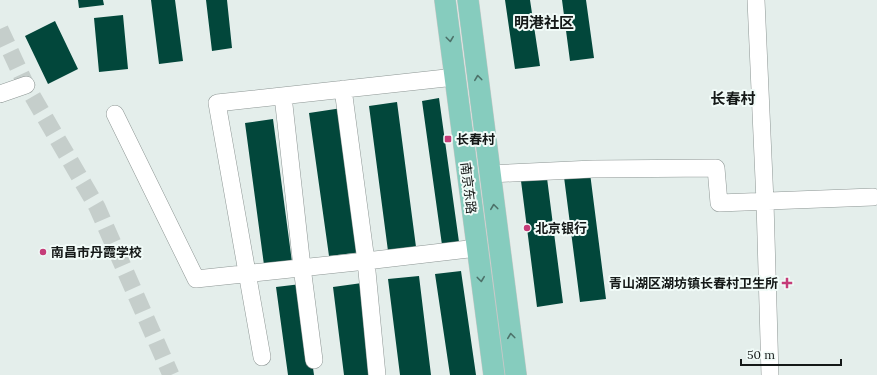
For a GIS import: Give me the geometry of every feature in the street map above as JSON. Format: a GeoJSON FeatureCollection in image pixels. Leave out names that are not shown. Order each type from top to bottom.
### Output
{"type":"FeatureCollection","features":[{"type":"Feature","properties":{"kind":"main road","name":"南京东路"},"geometry":{"type":"LineString","coordinates":[[445,0],[494,375]]}},
{"type":"Feature","properties":{"kind":"main road","name":"南京东路"},"geometry":{"type":"LineString","coordinates":[[468,0],[516,375]]}},
{"type":"Feature","properties":{"kind":"lane"},"geometry":{"type":"LineString","coordinates":[[756,0],[765,202],[770,375]]}},
{"type":"Feature","properties":{"kind":"lane"},"geometry":{"type":"LineString","coordinates":[[262,357],[217,103],[455,77]]}},
{"type":"Feature","properties":{"kind":"lane"},"geometry":{"type":"LineString","coordinates":[[0,94],[26,85]]}},
{"type":"Feature","properties":{"kind":"lane"},"geometry":{"type":"LineString","coordinates":[[343,89],[366,261],[377,375]]}},
{"type":"Feature","properties":{"kind":"lane"},"geometry":{"type":"LineString","coordinates":[[283,96],[314,360]]}},
{"type":"Feature","properties":{"kind":"lane"},"geometry":{"type":"LineString","coordinates":[[115,114],[196,279],[477,248]]}},
{"type":"Feature","properties":{"kind":"lane"},"geometry":{"type":"LineString","coordinates":[[490,174],[593,169],[716,168],[719,203],[873,197]]}},
{"type":"Feature","properties":{"kind":"building"},"geometry":{"type":"Polygon","coordinates":[[[78,0],[103,0],[104,5],[79,8],[78,0]]]}},
{"type":"Feature","properties":{"kind":"building"},"geometry":{"type":"Polygon","coordinates":[[[151,0],[175,0],[183,61],[159,64],[151,0]]]}},
{"type":"Feature","properties":{"kind":"building"},"geometry":{"type":"Polygon","coordinates":[[[206,0],[227,0],[232,48],[212,51],[206,0]]]}},
{"type":"Feature","properties":{"kind":"building"},"geometry":{"type":"Polygon","coordinates":[[[505,0],[530,0],[540,66],[515,69],[505,0]]]}},
{"type":"Feature","properties":{"kind":"building"},"geometry":{"type":"Polygon","coordinates":[[[562,0],[586,0],[594,58],[570,61],[562,0]]]}},
{"type":"Feature","properties":{"kind":"building"},"geometry":{"type":"Polygon","coordinates":[[[123,15],[128,69],[99,72],[94,18],[123,15]]]}},
{"type":"Feature","properties":{"kind":"building"},"geometry":{"type":"Polygon","coordinates":[[[55,21],[78,69],[48,84],[25,36],[55,21]]]}},
{"type":"Feature","properties":{"kind":"building"},"geometry":{"type":"Polygon","coordinates":[[[439,98],[459,242],[442,245],[422,101],[439,98]]]}},
{"type":"Feature","properties":{"kind":"building"},"geometry":{"type":"Polygon","coordinates":[[[397,102],[416,247],[388,251],[369,106],[397,102]]]}},
{"type":"Feature","properties":{"kind":"building"},"geometry":{"type":"Polygon","coordinates":[[[342,108],[362,252],[329,256],[309,113],[342,108]]]}},
{"type":"Feature","properties":{"kind":"building"},"geometry":{"type":"Polygon","coordinates":[[[273,119],[292,262],[264,265],[245,123],[273,119]]]}},
{"type":"Feature","properties":{"kind":"building"},"geometry":{"type":"Polygon","coordinates":[[[590,173],[606,299],[580,302],[564,177],[590,173]]]}},
{"type":"Feature","properties":{"kind":"building"},"geometry":{"type":"Polygon","coordinates":[[[547,178],[563,303],[537,307],[521,181],[547,178]]]}},
{"type":"Feature","properties":{"kind":"building"},"geometry":{"type":"Polygon","coordinates":[[[461,271],[476,375],[450,375],[435,274],[461,271]]]}},
{"type":"Feature","properties":{"kind":"building"},"geometry":{"type":"Polygon","coordinates":[[[419,276],[431,375],[400,375],[388,279],[419,276]]]}},
{"type":"Feature","properties":{"kind":"building"},"geometry":{"type":"Polygon","coordinates":[[[362,283],[374,375],[344,375],[333,287],[362,283]]]}},
{"type":"Feature","properties":{"kind":"building"},"geometry":{"type":"Polygon","coordinates":[[[301,284],[314,375],[288,375],[276,287],[301,284]]]}},
{"type":"Feature","properties":{"kind":"tunnel"},"geometry":{"type":"LineString","coordinates":[[0,29],[26,85],[97,207],[171,375]]}},
{"type":"Feature","properties":{"kind":"place","name":"长春村"},"geometry":{"type":"Point","coordinates":[448,139]}},
{"type":"Feature","properties":{"kind":"place","name":"北京银行"},"geometry":{"type":"Point","coordinates":[527,228]}},
{"type":"Feature","properties":{"kind":"place","name":"南昌市丹霞学校"},"geometry":{"type":"Point","coordinates":[43,252]}},
{"type":"Feature","properties":{"kind":"place","name":"青山湖区湖坊镇长春村卫生所"},"geometry":{"type":"Point","coordinates":[787,283]}},
{"type":"Feature","properties":{"kind":"district","name":"明港社区"},"geometry":{"type":"Point","coordinates":[544,23]}},
{"type":"Feature","properties":{"kind":"district","name":"长春村"},"geometry":{"type":"Point","coordinates":[733,99]}}]}
